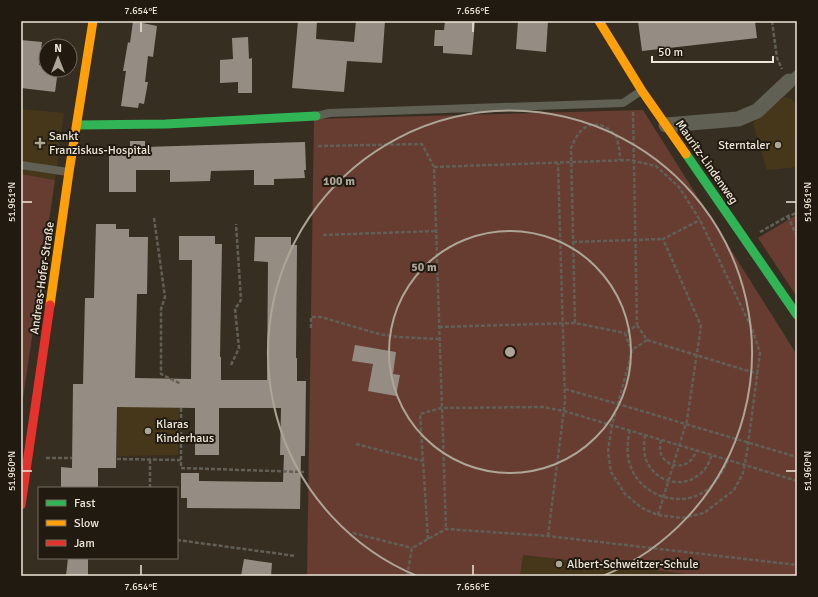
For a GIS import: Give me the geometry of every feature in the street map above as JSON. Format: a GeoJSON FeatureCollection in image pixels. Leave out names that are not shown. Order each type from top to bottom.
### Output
{"type":"FeatureCollection","features":[{"type":"Feature","properties":{"kind":"street","name":"Andreas-Hofer-Straße"},"geometry":{"type":"LineString","coordinates":[[21,505],[69,172],[93,21]]}},
{"type":"Feature","properties":{"kind":"street","name":"Mauritz-Lindenweg"},"geometry":{"type":"LineString","coordinates":[[599,21],[666,126],[797,315]]}},
{"type":"Feature","properties":{"kind":"street"},"geometry":{"type":"LineString","coordinates":[[666,126],[738,119],[757,111],[793,78]]}},
{"type":"Feature","properties":{"kind":"street"},"geometry":{"type":"LineString","coordinates":[[77,125],[161,124],[316,116]]}},
{"type":"Feature","properties":{"kind":"lane"},"geometry":{"type":"LineString","coordinates":[[316,116],[329,113],[623,103],[642,90]]}},
{"type":"Feature","properties":{"kind":"lane"},"geometry":{"type":"LineString","coordinates":[[21,165],[69,172]]}},
{"type":"Feature","properties":{"kind":"path"},"geometry":{"type":"LineString","coordinates":[[772,21],[777,58],[793,78]]}},
{"type":"Feature","properties":{"kind":"path"},"geometry":{"type":"LineString","coordinates":[[629,98],[633,105],[635,161],[637,325],[647,340],[758,374]]}},
{"type":"Feature","properties":{"kind":"path"},"geometry":{"type":"LineString","coordinates":[[575,323],[571,148],[576,137],[583,129],[592,125],[602,126],[610,130],[616,138],[620,160]]}},
{"type":"Feature","properties":{"kind":"path"},"geometry":{"type":"LineString","coordinates":[[318,146],[422,144],[434,167],[446,529]]}},
{"type":"Feature","properties":{"kind":"path"},"geometry":{"type":"LineString","coordinates":[[434,167],[620,160],[635,161],[656,166],[678,187],[700,220],[753,331],[760,354],[743,473],[734,490],[704,513],[682,518],[658,515],[642,508],[625,494],[611,472],[608,451],[612,425],[633,348]]}},
{"type":"Feature","properties":{"kind":"path"},"geometry":{"type":"LineString","coordinates":[[548,536],[564,411],[565,389],[558,163]]}},
{"type":"Feature","properties":{"kind":"path"},"geometry":{"type":"LineString","coordinates":[[746,240],[788,216],[797,213]]}},
{"type":"Feature","properties":{"kind":"path"},"geometry":{"type":"LineString","coordinates":[[788,216],[797,237]]}},
{"type":"Feature","properties":{"kind":"path"},"geometry":{"type":"LineString","coordinates":[[154,218],[165,297],[161,309],[161,374],[181,384]]}},
{"type":"Feature","properties":{"kind":"path"},"geometry":{"type":"LineString","coordinates":[[573,242],[663,240],[700,220]]}},
{"type":"Feature","properties":{"kind":"path"},"geometry":{"type":"LineString","coordinates":[[231,365],[239,348],[235,309],[241,300],[236,224]]}},
{"type":"Feature","properties":{"kind":"path"},"geometry":{"type":"LineString","coordinates":[[323,235],[436,231]]}},
{"type":"Feature","properties":{"kind":"path"},"geometry":{"type":"LineString","coordinates":[[658,515],[685,424],[701,326],[663,240]]}},
{"type":"Feature","properties":{"kind":"path"},"geometry":{"type":"LineString","coordinates":[[311,328],[311,317],[321,317],[379,334],[398,337],[439,339]]}},
{"type":"Feature","properties":{"kind":"path"},"geometry":{"type":"LineString","coordinates":[[439,327],[575,323],[625,333],[637,325]]}},
{"type":"Feature","properties":{"kind":"path"},"geometry":{"type":"LineString","coordinates":[[625,333],[628,345],[633,348]]}},
{"type":"Feature","properties":{"kind":"path"},"geometry":{"type":"LineString","coordinates":[[633,348],[647,340]]}},
{"type":"Feature","properties":{"kind":"path"},"geometry":{"type":"LineString","coordinates":[[565,389],[797,457]]}},
{"type":"Feature","properties":{"kind":"path"},"geometry":{"type":"LineString","coordinates":[[428,539],[420,414],[441,408],[542,407],[564,411],[697,450],[797,482]]}},
{"type":"Feature","properties":{"kind":"path"},"geometry":{"type":"LineString","coordinates":[[181,408],[181,468],[304,472]]}},
{"type":"Feature","properties":{"kind":"path"},"geometry":{"type":"LineString","coordinates":[[630,430],[628,456],[632,470],[641,483],[655,494],[667,499],[682,499],[694,496],[706,490],[715,483],[723,472],[728,460]]}},
{"type":"Feature","properties":{"kind":"path"},"geometry":{"type":"LineString","coordinates":[[645,435],[644,448],[646,461],[652,471],[668,481],[678,483],[692,480],[702,473],[712,455]]}},
{"type":"Feature","properties":{"kind":"path"},"geometry":{"type":"LineString","coordinates":[[661,440],[660,450],[662,457],[673,465],[683,465],[690,460],[697,450]]}},
{"type":"Feature","properties":{"kind":"path"},"geometry":{"type":"LineString","coordinates":[[356,444],[423,461]]}},
{"type":"Feature","properties":{"kind":"path"},"geometry":{"type":"LineString","coordinates":[[28,458],[72,458]]}},
{"type":"Feature","properties":{"kind":"path"},"geometry":{"type":"LineString","coordinates":[[117,459],[181,460]]}},
{"type":"Feature","properties":{"kind":"path"},"geometry":{"type":"LineString","coordinates":[[150,459],[150,487]]}},
{"type":"Feature","properties":{"kind":"path"},"geometry":{"type":"LineString","coordinates":[[353,533],[412,548],[446,529],[548,536],[797,565]]}},
{"type":"Feature","properties":{"kind":"path"},"geometry":{"type":"LineString","coordinates":[[178,540],[296,556]]}},
{"type":"Feature","properties":{"kind":"path"},"geometry":{"type":"LineString","coordinates":[[407,576],[412,548]]}},
{"type":"Feature","properties":{"kind":"shaded area","name":"Sterntaler"},"geometry":{"type":"Polygon","coordinates":[[[784,97],[792,99],[797,105],[797,167],[767,170],[753,123],[784,97]]]}},
{"type":"Feature","properties":{"kind":"shaded area","name":"Sankt Franziskus-Hospital"},"geometry":{"type":"Polygon","coordinates":[[[21,109],[64,113],[55,180],[21,174],[21,109]]]}},
{"type":"Feature","properties":{"kind":"shaded area"},"geometry":{"type":"Polygon","coordinates":[[[643,110],[797,355],[797,576],[702,576],[523,555],[520,576],[307,576],[314,119],[643,110]]]}},
{"type":"Feature","properties":{"kind":"shaded area"},"geometry":{"type":"Polygon","coordinates":[[[21,174],[55,180],[21,412],[21,174]]]}},
{"type":"Feature","properties":{"kind":"shaded area"},"geometry":{"type":"Polygon","coordinates":[[[797,216],[797,297],[758,238],[797,216]]]}},
{"type":"Feature","properties":{"kind":"shaded area","name":"Klaras Kinderhaus"},"geometry":{"type":"Polygon","coordinates":[[[118,384],[179,384],[178,455],[117,456],[118,384]]]}},
{"type":"Feature","properties":{"kind":"shaded area","name":"Albert-Schweitzer-Schule"},"geometry":{"type":"Polygon","coordinates":[[[522,555],[673,573],[702,576],[520,576],[522,555]]]}},
{"type":"Feature","properties":{"kind":"building"},"geometry":{"type":"Polygon","coordinates":[[[133,21],[157,26],[153,57],[148,56],[145,82],[148,82],[144,104],[139,103],[138,108],[121,106],[126,71],[123,71],[128,42],[130,43],[133,21]]]}},
{"type":"Feature","properties":{"kind":"building"},"geometry":{"type":"Polygon","coordinates":[[[298,21],[317,21],[316,39],[354,42],[356,21],[385,21],[382,63],[347,61],[344,92],[292,88],[298,21]]]}},
{"type":"Feature","properties":{"kind":"building"},"geometry":{"type":"Polygon","coordinates":[[[445,21],[475,21],[472,55],[443,53],[443,46],[434,46],[435,30],[444,30],[445,21]]]}},
{"type":"Feature","properties":{"kind":"building"},"geometry":{"type":"Polygon","coordinates":[[[518,21],[548,21],[546,52],[516,49],[518,21]]]}},
{"type":"Feature","properties":{"kind":"building"},"geometry":{"type":"Polygon","coordinates":[[[638,21],[755,21],[757,38],[642,51],[638,21]]]}},
{"type":"Feature","properties":{"kind":"building"},"geometry":{"type":"Polygon","coordinates":[[[248,37],[249,59],[252,58],[252,93],[238,93],[238,82],[220,83],[220,60],[233,59],[232,38],[248,37]]]}},
{"type":"Feature","properties":{"kind":"building"},"geometry":{"type":"Polygon","coordinates":[[[21,40],[38,42],[38,78],[57,78],[55,92],[21,88],[21,40]]]}},
{"type":"Feature","properties":{"kind":"building"},"geometry":{"type":"Polygon","coordinates":[[[130,141],[145,141],[145,147],[305,142],[305,178],[274,179],[274,185],[254,185],[254,170],[211,171],[210,181],[170,182],[170,170],[136,170],[136,192],[109,192],[109,147],[130,147],[130,141]]]}},
{"type":"Feature","properties":{"kind":"building"},"geometry":{"type":"Polygon","coordinates":[[[96,224],[116,224],[116,229],[129,229],[129,237],[148,237],[147,294],[137,294],[135,378],[191,379],[192,260],[179,260],[179,236],[215,236],[215,244],[222,244],[221,380],[267,380],[268,262],[254,261],[255,237],[291,237],[291,245],[297,245],[297,381],[306,381],[305,456],[301,456],[300,509],[187,508],[187,498],[181,498],[181,473],[199,473],[199,481],[283,482],[284,455],[280,455],[281,408],[219,408],[219,455],[195,455],[195,408],[117,407],[116,468],[98,468],[98,487],[61,487],[61,467],[72,468],[73,384],[83,384],[85,298],[94,298],[96,224]]]}},
{"type":"Feature","properties":{"kind":"building"},"geometry":{"type":"Polygon","coordinates":[[[355,345],[396,352],[393,374],[400,375],[396,396],[368,391],[373,364],[352,361],[355,345]]]}},
{"type":"Feature","properties":{"kind":"building"},"geometry":{"type":"Polygon","coordinates":[[[68,559],[88,559],[88,576],[66,576],[68,559]]]}},
{"type":"Feature","properties":{"kind":"building"},"geometry":{"type":"Polygon","coordinates":[[[244,559],[272,563],[271,576],[241,576],[244,559]]]}},
{"type":"Feature","properties":{"kind":"traffic: fast"},"geometry":{"type":"LineString","coordinates":[[77,125],[166,124],[316,116]]}},
{"type":"Feature","properties":{"kind":"traffic: fast"},"geometry":{"type":"LineString","coordinates":[[686,154],[797,315]]}},
{"type":"Feature","properties":{"kind":"traffic: slow"},"geometry":{"type":"LineString","coordinates":[[50,305],[93,21]]}},
{"type":"Feature","properties":{"kind":"traffic: slow"},"geometry":{"type":"LineString","coordinates":[[599,21],[642,91],[686,154]]}},
{"type":"Feature","properties":{"kind":"traffic: jam"},"geometry":{"type":"LineString","coordinates":[[21,505],[50,305]]}},
{"type":"Feature","properties":{"kind":"place","name":"Sankt Franziskus-Hospital"},"geometry":{"type":"Point","coordinates":[40,143]}},
{"type":"Feature","properties":{"kind":"place","name":"Sterntaler"},"geometry":{"type":"Point","coordinates":[778,145]}},
{"type":"Feature","properties":{"kind":"place","name":"Klaras Kinderhaus"},"geometry":{"type":"Point","coordinates":[148,431]}},
{"type":"Feature","properties":{"kind":"place","name":"Albert-Schweitzer-Schule"},"geometry":{"type":"Point","coordinates":[559,564]}}]}
